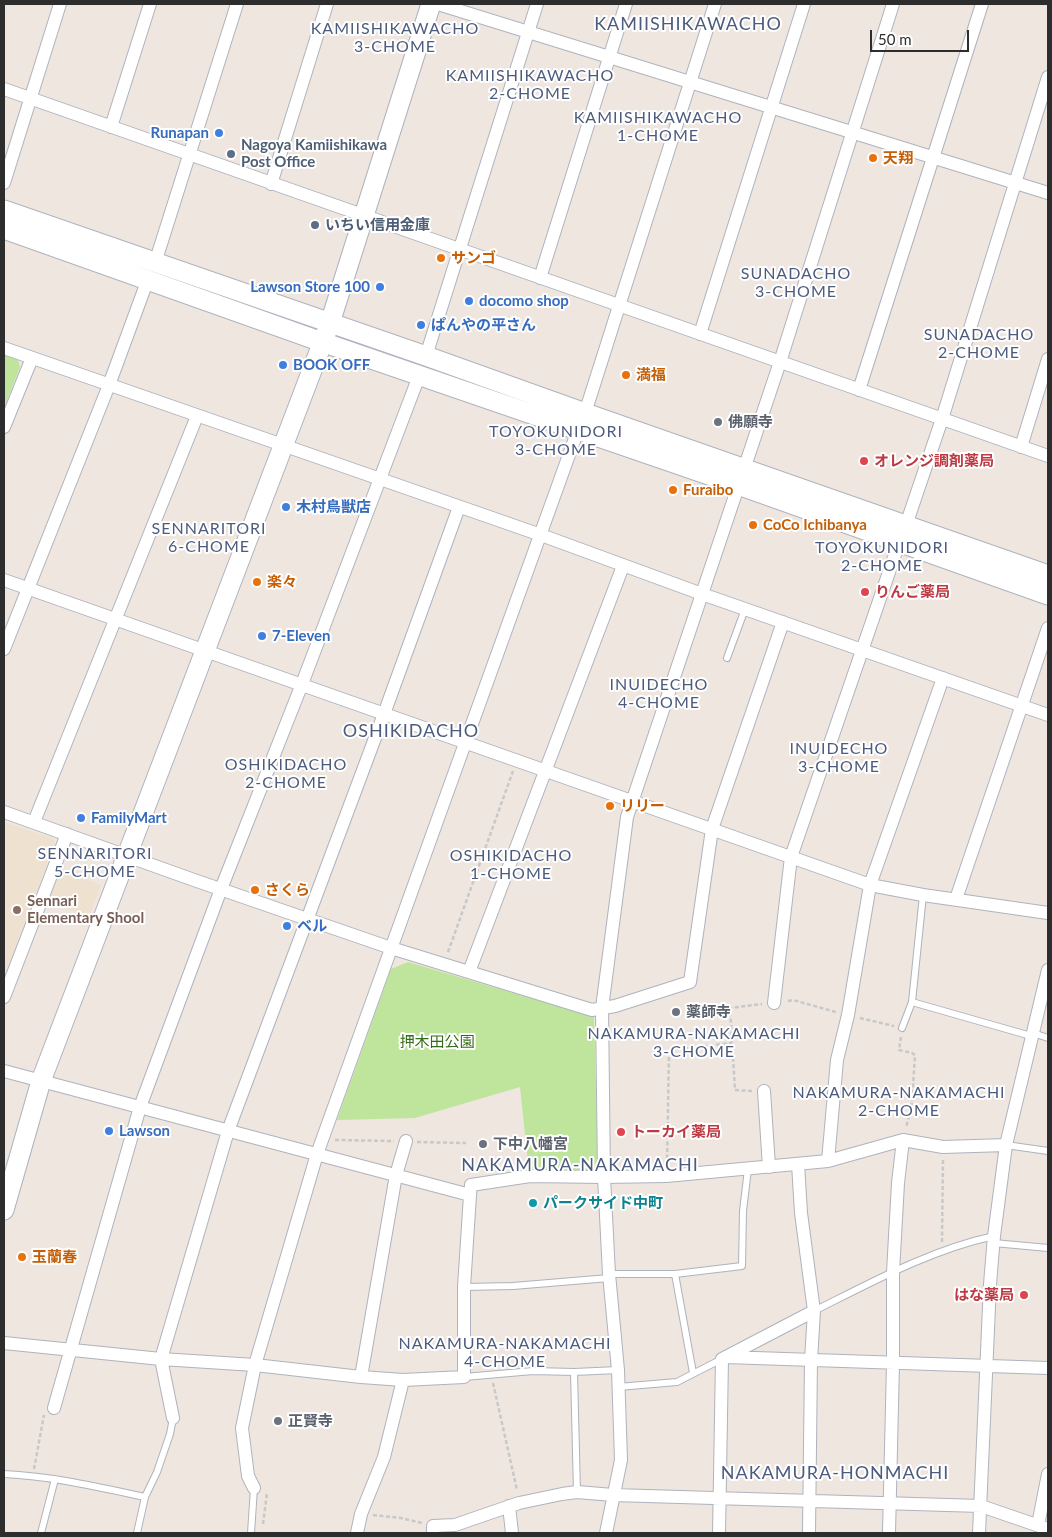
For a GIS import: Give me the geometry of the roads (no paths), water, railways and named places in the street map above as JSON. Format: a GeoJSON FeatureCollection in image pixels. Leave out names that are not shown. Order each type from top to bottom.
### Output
{"type":"FeatureCollection","features":[{"type":"Feature","properties":{"kind":"street"},"geometry":{"type":"LineString","coordinates":[[4,183],[60,4]]}},
{"type":"Feature","properties":{"kind":"street"},"geometry":{"type":"LineString","coordinates":[[111,127],[150,4]]}},
{"type":"Feature","properties":{"kind":"street"},"geometry":{"type":"LineString","coordinates":[[4,649],[109,385],[151,271],[237,4]]}},
{"type":"Feature","properties":{"kind":"street"},"geometry":{"type":"LineString","coordinates":[[271,184],[327,4]]}},
{"type":"Feature","properties":{"kind":"street"},"geometry":{"type":"LineString","coordinates":[[4,1210],[41,1081],[330,323],[432,4]]}},
{"type":"Feature","properties":{"kind":"street"},"geometry":{"type":"LineString","coordinates":[[438,4],[1048,193]]}},
{"type":"Feature","properties":{"kind":"street"},"geometry":{"type":"LineString","coordinates":[[426,356],[537,4]]}},
{"type":"Feature","properties":{"kind":"street"},"geometry":{"type":"LineString","coordinates":[[540,278],[626,4]]}},
{"type":"Feature","properties":{"kind":"street"},"geometry":{"type":"LineString","coordinates":[[254,1488],[248,1476],[242,1428],[255,1365],[317,1154],[582,422],[715,4]]}},
{"type":"Feature","properties":{"kind":"street"},"geometry":{"type":"LineString","coordinates":[[700,334],[804,4]]}},
{"type":"Feature","properties":{"kind":"street"},"geometry":{"type":"LineString","coordinates":[[606,1533],[621,1460],[618,1370],[609,1276],[604,1177],[602,1008],[627,817],[780,362],[893,4]]}},
{"type":"Feature","properties":{"kind":"street"},"geometry":{"type":"LineString","coordinates":[[858,390],[982,4]]}},
{"type":"Feature","properties":{"kind":"street"},"geometry":{"type":"LineString","coordinates":[[906,525],[942,419],[1048,77]]}},
{"type":"Feature","properties":{"kind":"street"},"geometry":{"type":"LineString","coordinates":[[4,89],[1048,456]]}},
{"type":"Feature","properties":{"kind":"street"},"geometry":{"type":"LineString","coordinates":[[4,210],[322,342],[419,376],[582,422],[742,477],[906,525],[1048,575]]}},
{"type":"Feature","properties":{"kind":"street"},"geometry":{"type":"LineString","coordinates":[[4,229],[330,323],[426,356],[582,422]]}},
{"type":"Feature","properties":{"kind":"street"},"geometry":{"type":"LineString","coordinates":[[4,348],[541,535],[623,566],[1048,715]]}},
{"type":"Feature","properties":{"kind":"street"},"geometry":{"type":"LineString","coordinates":[[4,427],[32,358]]}},
{"type":"Feature","properties":{"kind":"street"},"geometry":{"type":"LineString","coordinates":[[1021,447],[1048,359]]}},
{"type":"Feature","properties":{"kind":"street"},"geometry":{"type":"LineString","coordinates":[[49,1411],[72,1349],[140,1107],[221,890],[302,684],[419,376]]}},
{"type":"Feature","properties":{"kind":"street"},"geometry":{"type":"LineString","coordinates":[[34,822],[197,416]]}},
{"type":"Feature","properties":{"kind":"street"},"geometry":{"type":"LineString","coordinates":[[742,477],[899,543],[1048,595]]}},
{"type":"Feature","properties":{"kind":"street"},"geometry":{"type":"LineString","coordinates":[[173,1418],[161,1359],[228,1131],[384,714],[459,507]]}},
{"type":"Feature","properties":{"kind":"street"},"geometry":{"type":"LineString","coordinates":[[774,1003],[792,857],[899,543]]}},
{"type":"Feature","properties":{"kind":"street"},"geometry":{"type":"LineString","coordinates":[[469,972],[623,566]]}},
{"type":"Feature","properties":{"kind":"street"},"geometry":{"type":"LineString","coordinates":[[4,580],[870,884],[923,895],[1048,913]]}},
{"type":"Feature","properties":{"kind":"street"},"geometry":{"type":"LineString","coordinates":[[4,812],[221,890],[391,948],[592,1010],[615,1006],[690,982],[712,829],[783,622]]}},
{"type":"Feature","properties":{"kind":"street"},"geometry":{"type":"LineString","coordinates":[[956,899],[1048,628]]}},
{"type":"Feature","properties":{"kind":"street"},"geometry":{"type":"LineString","coordinates":[[828,1161],[837,1060],[848,1015],[870,884],[943,678]]}},
{"type":"Feature","properties":{"kind":"street"},"geometry":{"type":"LineString","coordinates":[[4,997],[66,834]]}},
{"type":"Feature","properties":{"kind":"street"},"geometry":{"type":"LineString","coordinates":[[979,1533],[986,1366],[994,1239],[1006,1145],[1048,970]]}},
{"type":"Feature","properties":{"kind":"street"},"geometry":{"type":"LineString","coordinates":[[4,1071],[470,1195]]}},
{"type":"Feature","properties":{"kind":"street"},"geometry":{"type":"LineString","coordinates":[[764,1090],[769,1167]]}},
{"type":"Feature","properties":{"kind":"street"},"geometry":{"type":"LineString","coordinates":[[4,1343],[161,1359],[255,1365],[361,1377],[403,1380],[464,1377],[464,1286],[471,1185],[530,1176],[666,1176],[828,1161],[903,1140],[943,1147],[1006,1145]]}},
{"type":"Feature","properties":{"kind":"street"},"geometry":{"type":"LineString","coordinates":[[889,1533],[894,1362],[893,1272],[898,1183],[903,1140]]}},
{"type":"Feature","properties":{"kind":"street"},"geometry":{"type":"LineString","coordinates":[[361,1377],[396,1175],[406,1141]]}},
{"type":"Feature","properties":{"kind":"street"},"geometry":{"type":"LineString","coordinates":[[798,1164],[801,1213],[814,1311],[811,1360],[809,1533]]}},
{"type":"Feature","properties":{"kind":"street"},"geometry":{"type":"LineString","coordinates":[[724,1358],[814,1311]]}},
{"type":"Feature","properties":{"kind":"street"},"geometry":{"type":"LineString","coordinates":[[724,1358],[1048,1368]]}},
{"type":"Feature","properties":{"kind":"street"},"geometry":{"type":"LineString","coordinates":[[718,1533],[724,1358]]}},
{"type":"Feature","properties":{"kind":"street"},"geometry":{"type":"LineString","coordinates":[[358,1533],[361,1514],[384,1457],[403,1380]]}},
{"type":"Feature","properties":{"kind":"street"},"geometry":{"type":"LineString","coordinates":[[433,1530],[455,1525],[514,1505],[577,1492],[613,1495],[980,1506],[1043,1527],[1048,1474]]}},
{"type":"Feature","properties":{"kind":"street"},"geometry":{"type":"LineString","coordinates":[[512,1533],[514,1505]]}},
{"type":"Feature","properties":{"kind":"lane"},"geometry":{"type":"LineString","coordinates":[[728,658],[745,609]]}},
{"type":"Feature","properties":{"kind":"lane"},"geometry":{"type":"LineString","coordinates":[[902,1028],[912,1002],[923,895]]}},
{"type":"Feature","properties":{"kind":"lane"},"geometry":{"type":"LineString","coordinates":[[912,1002],[1048,1038]]}},
{"type":"Feature","properties":{"kind":"lane"},"geometry":{"type":"LineString","coordinates":[[1006,1145],[1048,1151]]}},
{"type":"Feature","properties":{"kind":"lane"},"geometry":{"type":"LineString","coordinates":[[464,1286],[513,1286],[609,1276],[675,1274],[742,1266],[743,1211],[748,1169]]}},
{"type":"Feature","properties":{"kind":"lane"},"geometry":{"type":"LineString","coordinates":[[814,1311],[942,1250],[994,1239],[1048,1248]]}},
{"type":"Feature","properties":{"kind":"lane"},"geometry":{"type":"LineString","coordinates":[[675,1274],[693,1373]]}},
{"type":"Feature","properties":{"kind":"lane"},"geometry":{"type":"LineString","coordinates":[[618,1387],[677,1382],[724,1358]]}},
{"type":"Feature","properties":{"kind":"lane"},"geometry":{"type":"LineString","coordinates":[[464,1377],[533,1371],[618,1370]]}},
{"type":"Feature","properties":{"kind":"lane"},"geometry":{"type":"LineString","coordinates":[[574,1372],[577,1492]]}},
{"type":"Feature","properties":{"kind":"lane"},"geometry":{"type":"LineString","coordinates":[[137,1533],[144,1497],[157,1472],[170,1434],[173,1418]]}},
{"type":"Feature","properties":{"kind":"lane"},"geometry":{"type":"LineString","coordinates":[[4,1474],[33,1475],[144,1497]]}},
{"type":"Feature","properties":{"kind":"lane"},"geometry":{"type":"LineString","coordinates":[[41,1533],[56,1479]]}},
{"type":"Feature","properties":{"kind":"lane"},"geometry":{"type":"LineString","coordinates":[[251,1533],[254,1488]]}},
{"type":"Feature","properties":{"kind":"place","name":"Runapan"},"geometry":{"type":"Point","coordinates":[219,133]}},
{"type":"Feature","properties":{"kind":"place","name":"Nagoya Kamiishikawa Post Office"},"geometry":{"type":"Point","coordinates":[231,154]}},
{"type":"Feature","properties":{"kind":"place","name":"天翔"},"geometry":{"type":"Point","coordinates":[873,158]}},
{"type":"Feature","properties":{"kind":"place","name":"いちい信用金庫"},"geometry":{"type":"Point","coordinates":[315,225]}},
{"type":"Feature","properties":{"kind":"place","name":"サンゴ"},"geometry":{"type":"Point","coordinates":[441,258]}},
{"type":"Feature","properties":{"kind":"place","name":"Lawson Store 100"},"geometry":{"type":"Point","coordinates":[380,287]}},
{"type":"Feature","properties":{"kind":"place","name":"docomo shop"},"geometry":{"type":"Point","coordinates":[469,301]}},
{"type":"Feature","properties":{"kind":"place","name":"ぱんやの平さん"},"geometry":{"type":"Point","coordinates":[421,325]}},
{"type":"Feature","properties":{"kind":"place","name":"BOOK OFF"},"geometry":{"type":"Point","coordinates":[283,365]}},
{"type":"Feature","properties":{"kind":"place","name":"満福"},"geometry":{"type":"Point","coordinates":[626,375]}},
{"type":"Feature","properties":{"kind":"place","name":"佛願寺"},"geometry":{"type":"Point","coordinates":[718,422]}},
{"type":"Feature","properties":{"kind":"place","name":"オレンジ調剤薬局"},"geometry":{"type":"Point","coordinates":[864,461]}},
{"type":"Feature","properties":{"kind":"place","name":"Furaibo"},"geometry":{"type":"Point","coordinates":[673,490]}},
{"type":"Feature","properties":{"kind":"place","name":"木村鳥獣店"},"geometry":{"type":"Point","coordinates":[286,507]}},
{"type":"Feature","properties":{"kind":"place","name":"CoCo Ichibanya"},"geometry":{"type":"Point","coordinates":[753,525]}},
{"type":"Feature","properties":{"kind":"place","name":"楽々"},"geometry":{"type":"Point","coordinates":[257,582]}},
{"type":"Feature","properties":{"kind":"place","name":"りんご薬局"},"geometry":{"type":"Point","coordinates":[865,592]}},
{"type":"Feature","properties":{"kind":"place","name":"7-Eleven"},"geometry":{"type":"Point","coordinates":[262,636]}},
{"type":"Feature","properties":{"kind":"place","name":"リリー"},"geometry":{"type":"Point","coordinates":[610,806]}},
{"type":"Feature","properties":{"kind":"place","name":"FamilyMart"},"geometry":{"type":"Point","coordinates":[81,818]}},
{"type":"Feature","properties":{"kind":"place","name":"さくら"},"geometry":{"type":"Point","coordinates":[255,890]}},
{"type":"Feature","properties":{"kind":"place","name":"Sennari Elementary Shool"},"geometry":{"type":"Point","coordinates":[17,910]}},
{"type":"Feature","properties":{"kind":"place","name":"ベル"},"geometry":{"type":"Point","coordinates":[287,926]}},
{"type":"Feature","properties":{"kind":"place","name":"薬師寺"},"geometry":{"type":"Point","coordinates":[676,1012]}},
{"type":"Feature","properties":{"kind":"place","name":"Lawson"},"geometry":{"type":"Point","coordinates":[109,1131]}},
{"type":"Feature","properties":{"kind":"place","name":"トーカイ薬局"},"geometry":{"type":"Point","coordinates":[621,1132]}},
{"type":"Feature","properties":{"kind":"place","name":"下中八幡宮"},"geometry":{"type":"Point","coordinates":[483,1144]}},
{"type":"Feature","properties":{"kind":"place","name":"パークサイド中町"},"geometry":{"type":"Point","coordinates":[533,1203]}},
{"type":"Feature","properties":{"kind":"place","name":"玉蘭春"},"geometry":{"type":"Point","coordinates":[22,1257]}},
{"type":"Feature","properties":{"kind":"place","name":"はな薬局"},"geometry":{"type":"Point","coordinates":[1024,1295]}},
{"type":"Feature","properties":{"kind":"place","name":"正賢寺"},"geometry":{"type":"Point","coordinates":[278,1421]}},
{"type":"Feature","properties":{"kind":"district","name":"KAMIISHIKAWACHO"},"geometry":{"type":"Point","coordinates":[688,24]}},
{"type":"Feature","properties":{"kind":"district","name":"KAMIISHIKAWACHO 3-CHOME"},"geometry":{"type":"Point","coordinates":[395,38]}},
{"type":"Feature","properties":{"kind":"district","name":"KAMIISHIKAWACHO 2-CHOME"},"geometry":{"type":"Point","coordinates":[530,85]}},
{"type":"Feature","properties":{"kind":"district","name":"KAMIISHIKAWACHO 1-CHOME"},"geometry":{"type":"Point","coordinates":[658,127]}},
{"type":"Feature","properties":{"kind":"district","name":"SUNADACHO 3-CHOME"},"geometry":{"type":"Point","coordinates":[796,283]}},
{"type":"Feature","properties":{"kind":"district","name":"SUNADACHO 2-CHOME"},"geometry":{"type":"Point","coordinates":[979,344]}},
{"type":"Feature","properties":{"kind":"district","name":"TOYOKUNIDORI 3-CHOME"},"geometry":{"type":"Point","coordinates":[556,441]}},
{"type":"Feature","properties":{"kind":"district","name":"SENNARITORI 6-CHOME"},"geometry":{"type":"Point","coordinates":[209,538]}},
{"type":"Feature","properties":{"kind":"district","name":"TOYOKUNIDORI 2-CHOME"},"geometry":{"type":"Point","coordinates":[882,557]}},
{"type":"Feature","properties":{"kind":"district","name":"INUIDECHO 4-CHOME"},"geometry":{"type":"Point","coordinates":[659,694]}},
{"type":"Feature","properties":{"kind":"district","name":"OSHIKIDACHO"},"geometry":{"type":"Point","coordinates":[411,731]}},
{"type":"Feature","properties":{"kind":"district","name":"INUIDECHO 3-CHOME"},"geometry":{"type":"Point","coordinates":[839,758]}},
{"type":"Feature","properties":{"kind":"district","name":"OSHIKIDACHO 2-CHOME"},"geometry":{"type":"Point","coordinates":[286,774]}},
{"type":"Feature","properties":{"kind":"district","name":"SENNARITORI 5-CHOME"},"geometry":{"type":"Point","coordinates":[95,863]}},
{"type":"Feature","properties":{"kind":"district","name":"OSHIKIDACHO 1-CHOME"},"geometry":{"type":"Point","coordinates":[511,865]}},
{"type":"Feature","properties":{"kind":"district","name":"NAKAMURA-NAKAMACHI 3-CHOME"},"geometry":{"type":"Point","coordinates":[694,1043]}},
{"type":"Feature","properties":{"kind":"district","name":"NAKAMURA-NAKAMACHI 2-CHOME"},"geometry":{"type":"Point","coordinates":[899,1102]}},
{"type":"Feature","properties":{"kind":"district","name":"NAKAMURA-NAKAMACHI"},"geometry":{"type":"Point","coordinates":[580,1165]}},
{"type":"Feature","properties":{"kind":"district","name":"NAKAMURA-NAKAMACHI 4-CHOME"},"geometry":{"type":"Point","coordinates":[505,1353]}},
{"type":"Feature","properties":{"kind":"district","name":"NAKAMURA-HONMACHI"},"geometry":{"type":"Point","coordinates":[835,1473]}},
{"type":"Feature","properties":{"kind":"park label","name":"押木田公園"},"geometry":{"type":"Point","coordinates":[437,1042]}}]}
